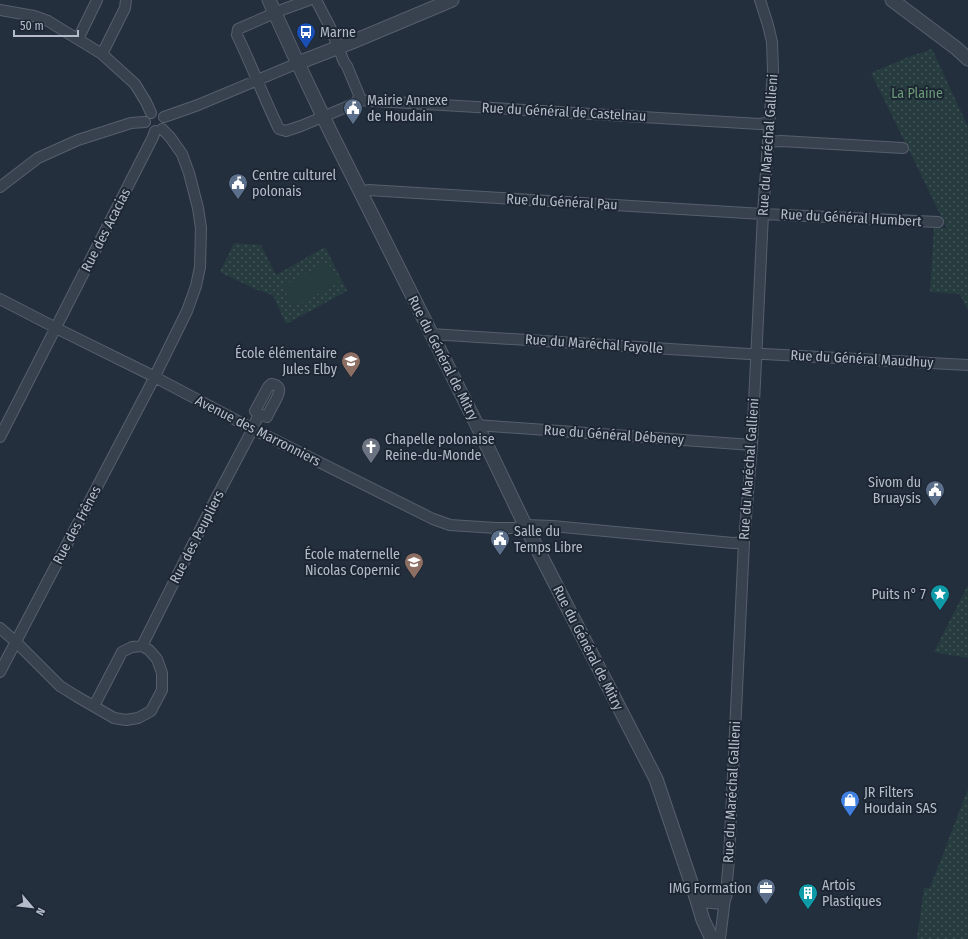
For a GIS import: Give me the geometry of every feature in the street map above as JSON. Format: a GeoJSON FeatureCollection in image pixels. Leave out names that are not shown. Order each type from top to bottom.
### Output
{"type":"FeatureCollection","features":[{"type":"Feature","properties":{"kind":"street"},"geometry":{"type":"LineString","coordinates":[[78,39],[97,0]]}},
{"type":"Feature","properties":{"kind":"street"},"geometry":{"type":"LineString","coordinates":[[102,54],[125,8],[126,0]]}},
{"type":"Feature","properties":{"kind":"street","name":"Rue du Général de Mitry"},"geometry":{"type":"LineString","coordinates":[[269,0],[323,116],[477,425],[525,525],[656,779],[697,900],[702,920],[712,939]]}},
{"type":"Feature","properties":{"kind":"street"},"geometry":{"type":"LineString","coordinates":[[309,0],[238,29],[237,35],[265,100],[279,129],[286,131],[358,100],[359,95],[327,21],[316,0]]}},
{"type":"Feature","properties":{"kind":"street"},"geometry":{"type":"LineString","coordinates":[[164,117],[198,105],[452,0]]}},
{"type":"Feature","properties":{"kind":"street","name":"Rue du Maréchal Gallieni"},"geometry":{"type":"LineString","coordinates":[[720,939],[729,859],[744,542],[752,445],[763,214],[773,71],[772,42],[760,0]]}},
{"type":"Feature","properties":{"kind":"street"},"geometry":{"type":"LineString","coordinates":[[892,0],[956,48],[968,59]]}},
{"type":"Feature","properties":{"kind":"street"},"geometry":{"type":"LineString","coordinates":[[0,10],[34,16],[48,22],[102,54],[135,84],[151,113]]}},
{"type":"Feature","properties":{"kind":"street","name":"Rue du Général de Castelnau"},"geometry":{"type":"LineString","coordinates":[[358,100],[760,124],[770,122]]}},
{"type":"Feature","properties":{"kind":"street"},"geometry":{"type":"LineString","coordinates":[[158,112],[164,117],[165,123],[159,130],[151,131],[148,129],[145,122],[147,116],[151,113],[158,112]]}},
{"type":"Feature","properties":{"kind":"street"},"geometry":{"type":"LineString","coordinates":[[0,187],[38,158],[71,143],[131,123],[145,122]]}},
{"type":"Feature","properties":{"kind":"street","name":"Rue des Acacias"},"geometry":{"type":"LineString","coordinates":[[0,437],[153,137],[159,130]]}},
{"type":"Feature","properties":{"kind":"street","name":"Rue des Frênes"},"geometry":{"type":"LineString","coordinates":[[0,672],[154,377],[187,311],[196,286],[200,267],[201,228],[198,208],[189,172],[182,154],[170,137],[159,130]]}},
{"type":"Feature","properties":{"kind":"street"},"geometry":{"type":"LineString","coordinates":[[769,142],[782,141],[903,148]]}},
{"type":"Feature","properties":{"kind":"street","name":"Rue du Général Pau"},"geometry":{"type":"LineString","coordinates":[[361,193],[368,190],[763,214]]}},
{"type":"Feature","properties":{"kind":"street","name":"Rue du Général Humbert"},"geometry":{"type":"LineString","coordinates":[[763,214],[938,222]]}},
{"type":"Feature","properties":{"kind":"street","name":"Avenue des Marronniers"},"geometry":{"type":"LineString","coordinates":[[0,299],[253,429],[433,519],[450,525],[496,528],[514,528],[525,525],[552,526],[733,543],[744,542]]}},
{"type":"Feature","properties":{"kind":"street","name":"Rue du Maréchal Fayolle"},"geometry":{"type":"LineString","coordinates":[[431,334],[756,354]]}},
{"type":"Feature","properties":{"kind":"street","name":"Rue du Général Maudhuy"},"geometry":{"type":"LineString","coordinates":[[756,354],[968,364]]}},
{"type":"Feature","properties":{"kind":"street","name":"Rue des Peupliers"},"geometry":{"type":"LineString","coordinates":[[142,646],[260,414]]}},
{"type":"Feature","properties":{"kind":"street","name":"Rue du Général Débeney"},"geometry":{"type":"LineString","coordinates":[[477,425],[752,445]]}},
{"type":"Feature","properties":{"kind":"street"},"geometry":{"type":"LineString","coordinates":[[0,628],[60,686],[114,718],[126,720],[138,718],[151,711],[162,690],[162,673],[157,659],[149,650],[142,646],[122,652],[94,706]]}},
{"type":"Feature","properties":{"kind":"street"},"geometry":{"type":"LineString","coordinates":[[697,900],[717,902],[725,896]]}},
{"type":"Feature","properties":{"kind":"green space","name":"La Plaine"},"geometry":{"type":"Polygon","coordinates":[[[932,49],[968,127],[968,311],[960,294],[930,292],[934,228],[947,228],[871,73],[932,49]]]}},
{"type":"Feature","properties":{"kind":"green space"},"geometry":{"type":"Polygon","coordinates":[[[234,243],[261,245],[276,275],[325,247],[347,291],[286,324],[273,295],[255,289],[220,272],[234,243]]]}},
{"type":"Feature","properties":{"kind":"green space"},"geometry":{"type":"Polygon","coordinates":[[[328,262],[339,283],[293,307],[282,286],[328,262]]]}},
{"type":"Feature","properties":{"kind":"green space"},"geometry":{"type":"Polygon","coordinates":[[[968,585],[968,658],[934,652],[968,585]]]}},
{"type":"Feature","properties":{"kind":"green space"},"geometry":{"type":"Polygon","coordinates":[[[968,789],[968,939],[917,939],[924,888],[930,888],[968,789]]]}},
{"type":"Feature","properties":{"kind":"place","name":"Marne"},"geometry":{"type":"Point","coordinates":[306,49]}},
{"type":"Feature","properties":{"kind":"place","name":"Mairie Annexe de Houdain"},"geometry":{"type":"Point","coordinates":[353,125]}},
{"type":"Feature","properties":{"kind":"place","name":"Centre culturel polonais"},"geometry":{"type":"Point","coordinates":[238,200]}},
{"type":"Feature","properties":{"kind":"place","name":"École élémentaire Jules Elby"},"geometry":{"type":"Point","coordinates":[351,378]}},
{"type":"Feature","properties":{"kind":"place","name":"Chapelle polonaise Reine-du-Monde"},"geometry":{"type":"Point","coordinates":[371,464]}},
{"type":"Feature","properties":{"kind":"place","name":"Sivom du Bruaysis"},"geometry":{"type":"Point","coordinates":[935,507]}},
{"type":"Feature","properties":{"kind":"place","name":"Salle du Temps Libre"},"geometry":{"type":"Point","coordinates":[500,556]}},
{"type":"Feature","properties":{"kind":"place","name":"École maternelle Nicolas Copernic"},"geometry":{"type":"Point","coordinates":[414,579]}},
{"type":"Feature","properties":{"kind":"place","name":"Puits n° 7"},"geometry":{"type":"Point","coordinates":[940,611]}},
{"type":"Feature","properties":{"kind":"place","name":"JR Filters Houdain SAS"},"geometry":{"type":"Point","coordinates":[850,817]}},
{"type":"Feature","properties":{"kind":"place","name":"IMG Formation"},"geometry":{"type":"Point","coordinates":[766,905]}},
{"type":"Feature","properties":{"kind":"place","name":"Artois Plastiques"},"geometry":{"type":"Point","coordinates":[808,910]}}]}
